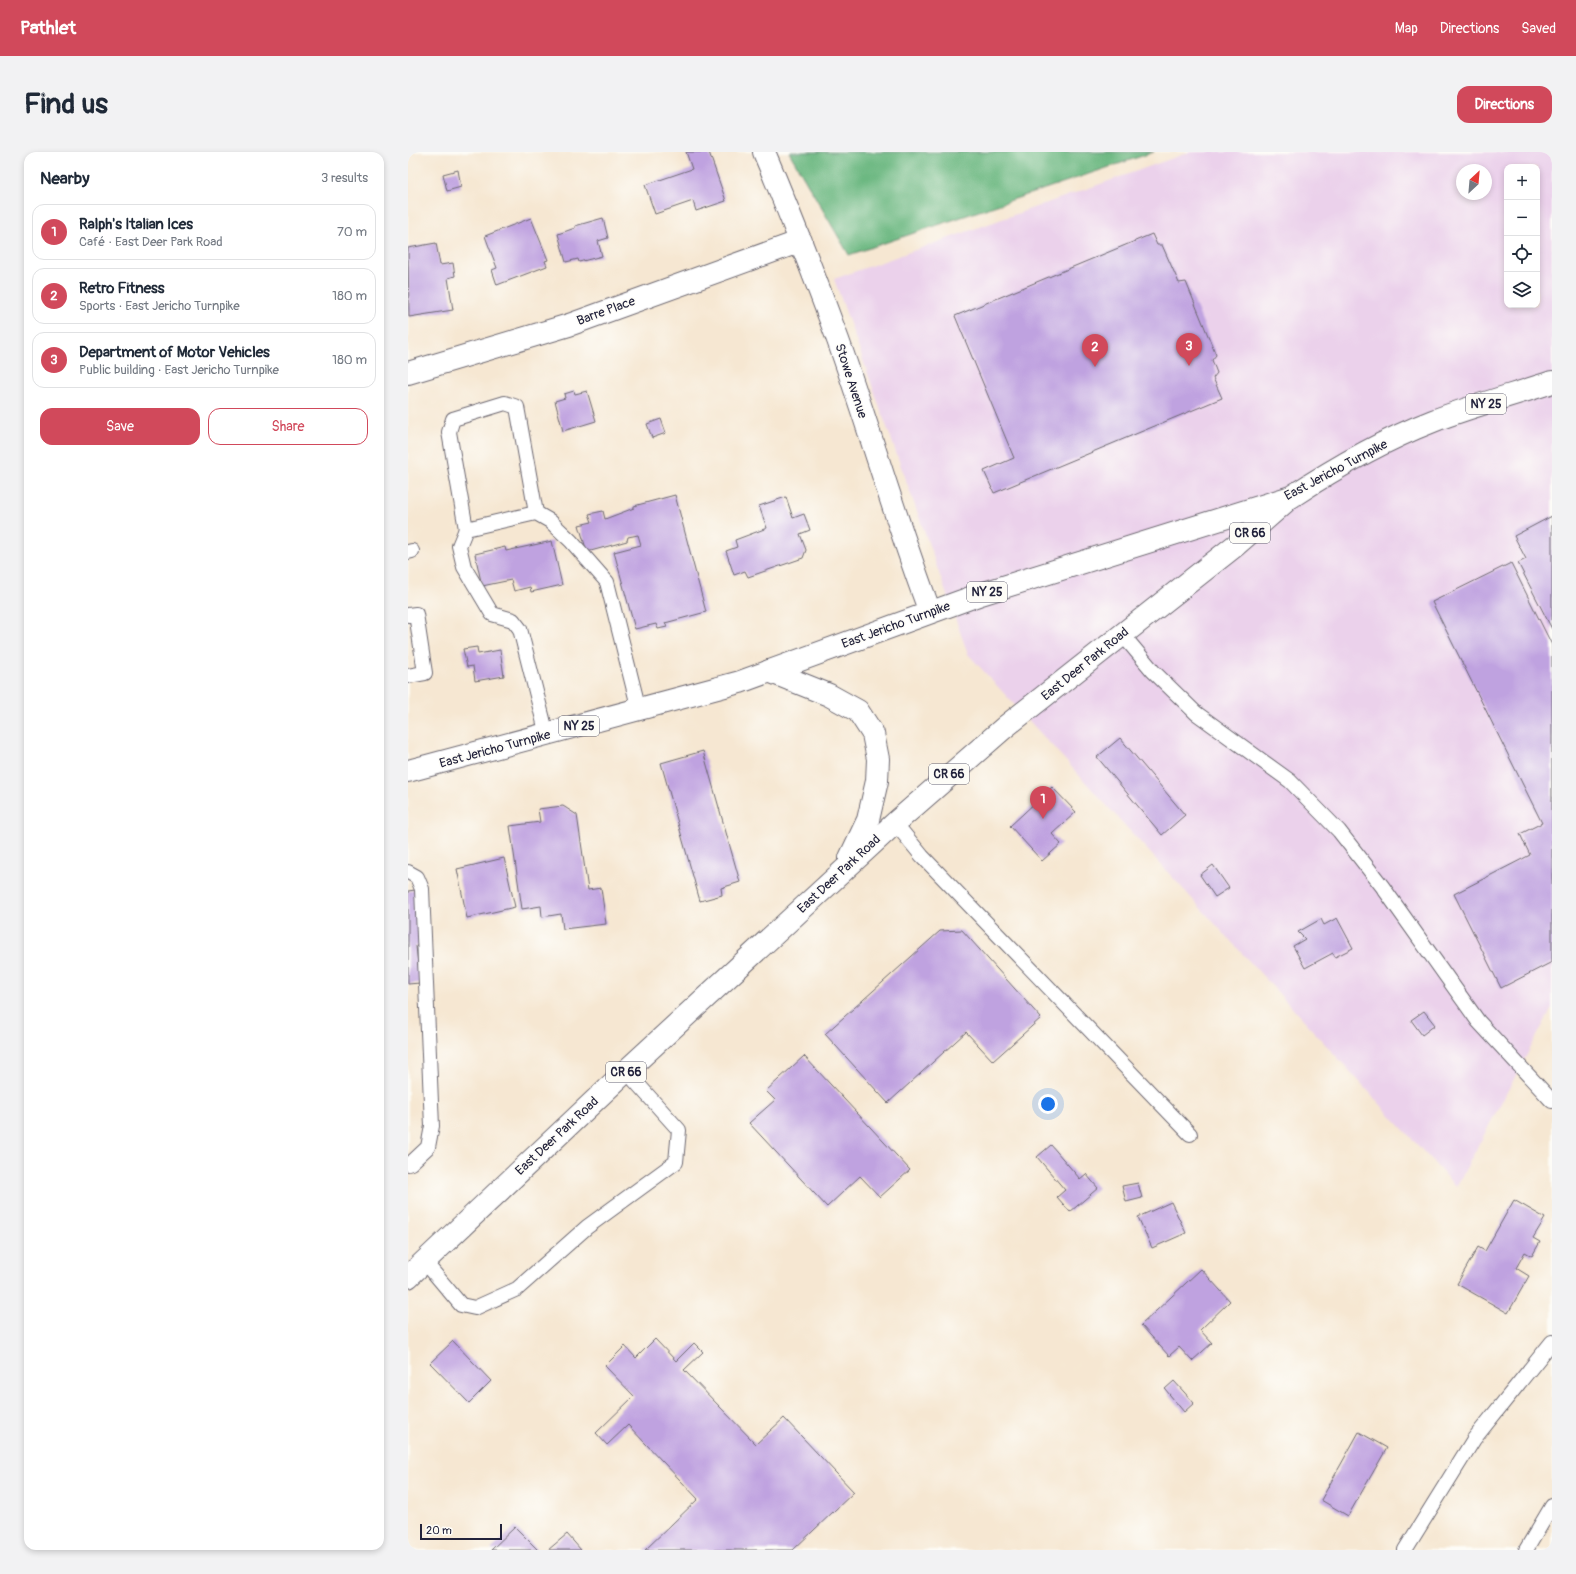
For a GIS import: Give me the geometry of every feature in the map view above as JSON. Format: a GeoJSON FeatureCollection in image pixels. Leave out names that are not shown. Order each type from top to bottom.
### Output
{"type":"FeatureCollection","features":[{"type":"Feature","properties":{"kind":"main road","name":"Stowe Avenue"},"geometry":{"type":"LineString","coordinates":[[764,152],[838,341],[910,560],[930,612]]}},
{"type":"Feature","properties":{"kind":"main road","name":"Barre Place"},"geometry":{"type":"LineString","coordinates":[[408,372],[569,325],[800,241]]}},
{"type":"Feature","properties":{"kind":"main road","name":"East Jericho Turnpike"},"geometry":{"type":"LineString","coordinates":[[408,771],[547,735],[740,682],[981,594],[1291,497],[1308,484],[1378,447],[1433,421],[1552,382]]}},
{"type":"Feature","properties":{"kind":"main road","name":"East Deer Park Road"},"geometry":{"type":"LineString","coordinates":[[408,1277],[844,868],[1005,727],[1236,545],[1291,497]]}},
{"type":"Feature","properties":{"kind":"main road"},"geometry":{"type":"LineString","coordinates":[[769,671],[829,695],[858,711],[873,734],[878,759],[877,781],[868,820],[844,868]]}},
{"type":"Feature","properties":{"kind":"lane"},"geometry":{"type":"LineString","coordinates":[[536,513],[517,407],[505,403],[453,419],[449,432],[466,529],[459,546],[464,567],[492,614],[513,620],[520,629],[547,735]]}},
{"type":"Feature","properties":{"kind":"lane"},"geometry":{"type":"LineString","coordinates":[[466,529],[536,513],[550,521],[571,541],[607,582],[639,710]]}},
{"type":"Feature","properties":{"kind":"lane"},"geometry":{"type":"LineString","coordinates":[[408,615],[416,614],[425,673],[408,676]]}},
{"type":"Feature","properties":{"kind":"lane"},"geometry":{"type":"LineString","coordinates":[[1122,634],[1154,671],[1196,713],[1290,781],[1339,831],[1382,886],[1478,1021],[1552,1101]]}},
{"type":"Feature","properties":{"kind":"lane"},"geometry":{"type":"LineString","coordinates":[[895,823],[922,856],[1190,1134]]}},
{"type":"Feature","properties":{"kind":"lane"},"geometry":{"type":"LineString","coordinates":[[408,872],[417,877],[422,889],[432,1126],[428,1147],[408,1164]]}},
{"type":"Feature","properties":{"kind":"lane"},"geometry":{"type":"LineString","coordinates":[[424,1261],[461,1305],[475,1308],[517,1289],[587,1227],[676,1162],[679,1130],[626,1071]]}},
{"type":"Feature","properties":{"kind":"lane"},"geometry":{"type":"LineString","coordinates":[[1405,1550],[1474,1438],[1552,1342]]}},
{"type":"Feature","properties":{"kind":"lane"},"geometry":{"type":"LineString","coordinates":[[1526,1550],[1552,1506]]}},
{"type":"Feature","properties":{"kind":"shaded area"},"geometry":{"type":"Polygon","coordinates":[[[1190,152],[1552,152],[1552,1008],[1456,1187],[968,654],[834,279],[1190,152]]]}},
{"type":"Feature","properties":{"kind":"green space"},"geometry":{"type":"Polygon","coordinates":[[[789,152],[1154,152],[849,255],[789,152]]]}},
{"type":"Feature","properties":{"kind":"building"},"geometry":{"type":"Polygon","coordinates":[[[686,152],[709,152],[726,201],[696,211],[693,201],[655,214],[645,185],[692,169],[686,152]]]}},
{"type":"Feature","properties":{"kind":"building"},"geometry":{"type":"Polygon","coordinates":[[[458,170],[461,187],[447,191],[443,174],[458,170]]]}},
{"type":"Feature","properties":{"kind":"building"},"geometry":{"type":"Polygon","coordinates":[[[531,218],[548,260],[545,261],[547,266],[497,285],[492,270],[497,268],[485,236],[531,218]]]}},
{"type":"Feature","properties":{"kind":"building"},"geometry":{"type":"Polygon","coordinates":[[[603,218],[608,238],[598,241],[602,256],[579,262],[578,259],[566,262],[558,234],[575,228],[575,226],[603,218]]]}},
{"type":"Feature","properties":{"kind":"building"},"geometry":{"type":"Polygon","coordinates":[[[1152,234],[1157,245],[1162,245],[1179,283],[1186,282],[1216,355],[1212,360],[1217,373],[1213,378],[1222,398],[994,493],[984,471],[1014,458],[955,316],[1152,234]]]}},
{"type":"Feature","properties":{"kind":"building"},"geometry":{"type":"Polygon","coordinates":[[[436,243],[440,265],[453,263],[455,276],[448,278],[453,310],[409,317],[408,248],[436,243]]]}},
{"type":"Feature","properties":{"kind":"building"},"geometry":{"type":"Polygon","coordinates":[[[574,391],[575,394],[587,391],[596,421],[563,431],[555,401],[565,398],[564,394],[574,391]]]}},
{"type":"Feature","properties":{"kind":"building"},"geometry":{"type":"Polygon","coordinates":[[[661,419],[666,433],[652,438],[647,424],[661,419]]]}},
{"type":"Feature","properties":{"kind":"building"},"geometry":{"type":"Polygon","coordinates":[[[675,495],[706,612],[665,623],[667,627],[658,629],[656,624],[635,629],[614,552],[641,545],[638,535],[628,537],[627,541],[587,552],[579,525],[592,522],[589,514],[603,511],[605,519],[634,508],[634,506],[675,495]]]}},
{"type":"Feature","properties":{"kind":"building"},"geometry":{"type":"Polygon","coordinates":[[[786,497],[793,518],[804,514],[810,530],[800,534],[806,550],[803,558],[748,577],[745,571],[734,575],[726,551],[737,547],[735,540],[767,528],[759,506],[786,497]]]}},
{"type":"Feature","properties":{"kind":"building"},"geometry":{"type":"Polygon","coordinates":[[[1552,516],[1552,629],[1518,563],[1526,559],[1514,536],[1552,516]]]}},
{"type":"Feature","properties":{"kind":"building"},"geometry":{"type":"Polygon","coordinates":[[[552,541],[562,585],[531,592],[530,587],[514,591],[511,580],[482,586],[475,554],[505,547],[506,551],[552,541]]]}},
{"type":"Feature","properties":{"kind":"building"},"geometry":{"type":"Polygon","coordinates":[[[1511,563],[1552,645],[1552,962],[1501,988],[1454,894],[1530,855],[1520,834],[1542,823],[1432,602],[1511,563]]]}},
{"type":"Feature","properties":{"kind":"building"},"geometry":{"type":"Polygon","coordinates":[[[477,647],[478,654],[500,650],[504,676],[475,681],[473,666],[467,667],[463,649],[477,647]]]}},
{"type":"Feature","properties":{"kind":"building"},"geometry":{"type":"Polygon","coordinates":[[[1120,738],[1185,815],[1162,835],[1097,757],[1120,738]]]}},
{"type":"Feature","properties":{"kind":"building"},"geometry":{"type":"Polygon","coordinates":[[[703,751],[740,882],[721,888],[722,895],[700,901],[661,763],[703,751]]]}},
{"type":"Feature","properties":{"kind":"building"},"geometry":{"type":"Polygon","coordinates":[[[1052,787],[1076,812],[1052,834],[1061,844],[1042,861],[1010,826],[1052,787]]]}},
{"type":"Feature","properties":{"kind":"building"},"geometry":{"type":"Polygon","coordinates":[[[563,806],[577,815],[588,890],[601,888],[606,924],[563,929],[561,914],[542,917],[541,906],[522,909],[510,826],[540,822],[538,809],[563,806]]]}},
{"type":"Feature","properties":{"kind":"building"},"geometry":{"type":"Polygon","coordinates":[[[504,858],[515,907],[467,918],[457,869],[504,858]]]}},
{"type":"Feature","properties":{"kind":"building"},"geometry":{"type":"Polygon","coordinates":[[[1213,865],[1229,888],[1215,897],[1200,875],[1213,865]]]}},
{"type":"Feature","properties":{"kind":"building"},"geometry":{"type":"Polygon","coordinates":[[[415,890],[421,946],[416,946],[420,983],[408,984],[408,891],[415,890]]]}},
{"type":"Feature","properties":{"kind":"building"},"geometry":{"type":"Polygon","coordinates":[[[1337,918],[1353,948],[1335,957],[1333,953],[1305,968],[1293,946],[1305,939],[1298,932],[1321,919],[1324,925],[1337,918]]]}},
{"type":"Feature","properties":{"kind":"building"},"geometry":{"type":"Polygon","coordinates":[[[962,930],[1041,1018],[993,1061],[966,1032],[888,1103],[825,1034],[940,931],[962,930]]]}},
{"type":"Feature","properties":{"kind":"building"},"geometry":{"type":"Polygon","coordinates":[[[1424,1011],[1435,1025],[1422,1035],[1411,1020],[1424,1011]]]}},
{"type":"Feature","properties":{"kind":"building"},"geometry":{"type":"Polygon","coordinates":[[[804,1056],[910,1170],[880,1197],[860,1176],[827,1207],[749,1123],[775,1100],[766,1091],[804,1056]]]}},
{"type":"Feature","properties":{"kind":"building"},"geometry":{"type":"Polygon","coordinates":[[[1051,1145],[1080,1179],[1086,1174],[1098,1188],[1070,1212],[1057,1197],[1065,1190],[1037,1157],[1051,1145]]]}},
{"type":"Feature","properties":{"kind":"building"},"geometry":{"type":"Polygon","coordinates":[[[1138,1183],[1142,1198],[1126,1202],[1122,1186],[1138,1183]]]}},
{"type":"Feature","properties":{"kind":"building"},"geometry":{"type":"Polygon","coordinates":[[[1514,1200],[1545,1218],[1533,1238],[1540,1242],[1532,1256],[1525,1252],[1516,1268],[1529,1276],[1508,1313],[1457,1284],[1478,1247],[1485,1251],[1514,1200]]]}},
{"type":"Feature","properties":{"kind":"building"},"geometry":{"type":"Polygon","coordinates":[[[1171,1202],[1186,1233],[1152,1248],[1138,1217],[1171,1202]]]}},
{"type":"Feature","properties":{"kind":"building"},"geometry":{"type":"Polygon","coordinates":[[[1201,1269],[1230,1301],[1200,1330],[1212,1343],[1192,1361],[1179,1347],[1169,1356],[1141,1325],[1201,1269]]]}},
{"type":"Feature","properties":{"kind":"building"},"geometry":{"type":"Polygon","coordinates":[[[655,1339],[676,1361],[694,1343],[703,1352],[684,1370],[756,1444],[784,1418],[854,1492],[793,1550],[645,1550],[698,1499],[628,1425],[607,1445],[596,1433],[634,1396],[605,1366],[625,1346],[636,1358],[655,1339]]]}},
{"type":"Feature","properties":{"kind":"building"},"geometry":{"type":"Polygon","coordinates":[[[453,1341],[491,1381],[469,1403],[430,1363],[453,1341]]]}},
{"type":"Feature","properties":{"kind":"building"},"geometry":{"type":"Polygon","coordinates":[[[1174,1381],[1194,1403],[1184,1412],[1165,1389],[1174,1381]]]}},
{"type":"Feature","properties":{"kind":"building"},"geometry":{"type":"Polygon","coordinates":[[[1359,1432],[1387,1448],[1348,1516],[1321,1500],[1359,1432]]]}},
{"type":"Feature","properties":{"kind":"building"},"geometry":{"type":"Polygon","coordinates":[[[515,1527],[538,1550],[491,1550],[515,1527]]]}},
{"type":"Feature","properties":{"kind":"building"},"geometry":{"type":"Polygon","coordinates":[[[567,1534],[581,1550],[548,1550],[567,1534]]]}},
{"type":"Feature","properties":{"kind":"place","name":"Department of Motor Vehicles"},"geometry":{"type":"Point","coordinates":[1189,366]}},
{"type":"Feature","properties":{"kind":"place","name":"Retro Fitness"},"geometry":{"type":"Point","coordinates":[1095,367]}},
{"type":"Feature","properties":{"kind":"place","name":"Ralph's Italian Ices"},"geometry":{"type":"Point","coordinates":[1043,819]}}]}
